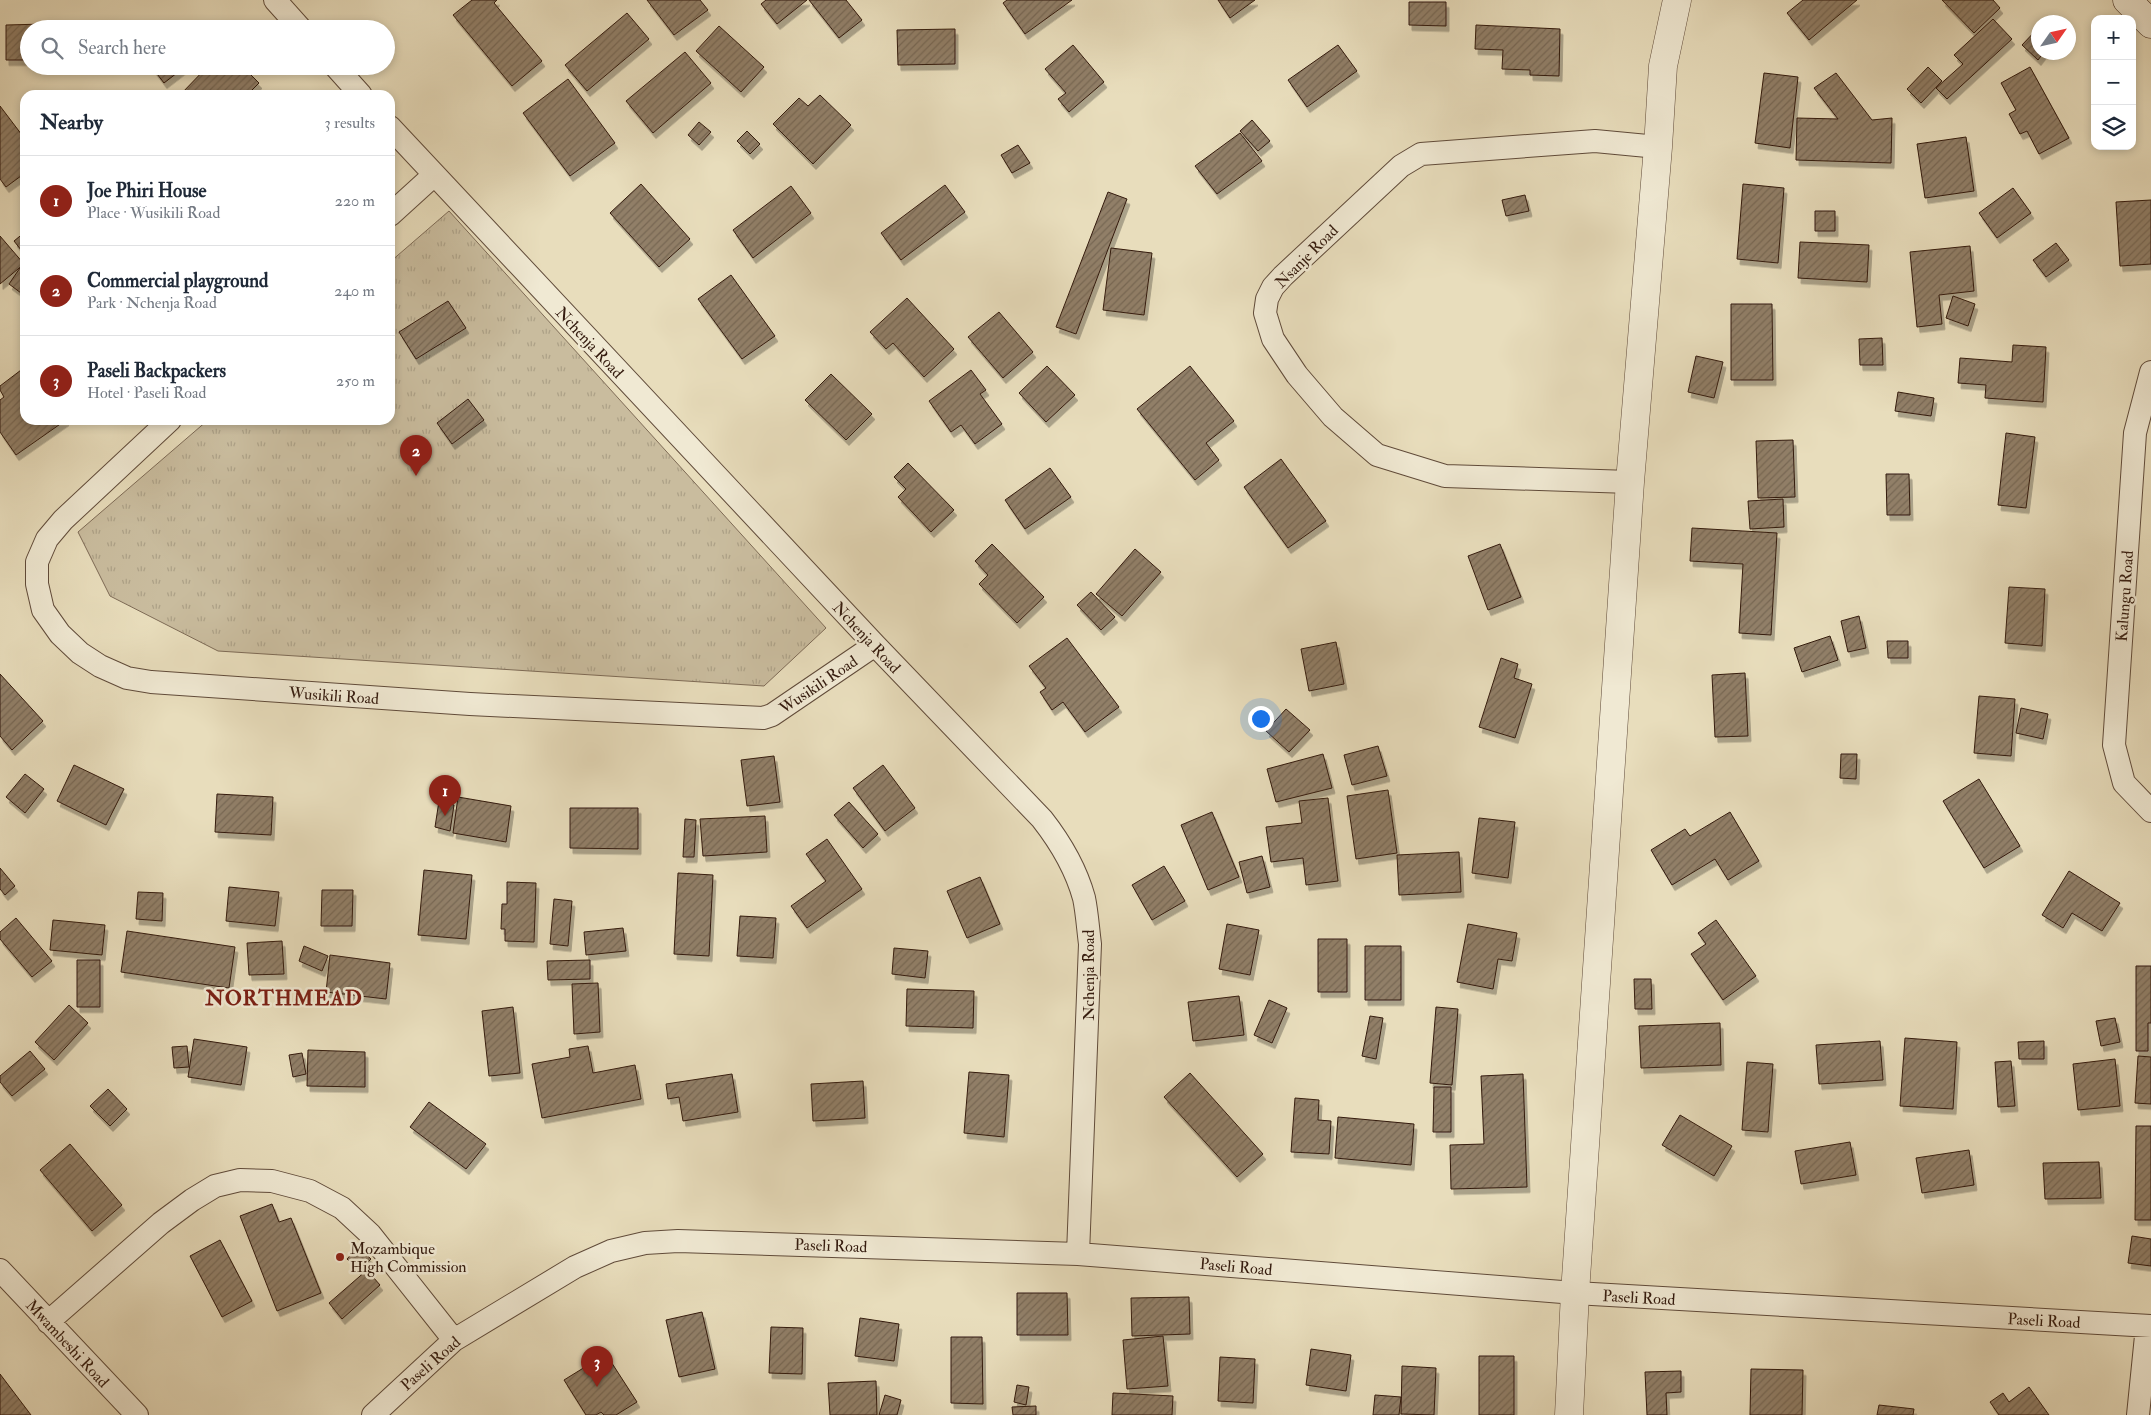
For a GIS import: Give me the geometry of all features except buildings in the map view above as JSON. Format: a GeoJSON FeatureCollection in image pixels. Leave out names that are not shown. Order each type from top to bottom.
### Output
{"type":"FeatureCollection","features":[{"type":"Feature","properties":{"kind":"street"},"geometry":{"type":"LineString","coordinates":[[275,0],[293,20]]}},
{"type":"Feature","properties":{"kind":"street"},"geometry":{"type":"LineString","coordinates":[[1569,1415],[1575,1293],[1630,482],[1663,66],[1677,0]]}},
{"type":"Feature","properties":{"kind":"street"},"geometry":{"type":"LineString","coordinates":[[2127,0],[2151,24]]}},
{"type":"Feature","properties":{"kind":"street"},"geometry":{"type":"LineString","coordinates":[[343,75],[357,90]]}},
{"type":"Feature","properties":{"kind":"street","name":"Nchenja Road"},"geometry":{"type":"LineString","coordinates":[[395,132],[874,645],[1042,819],[1055,836],[1068,859],[1084,898],[1090,944],[1078,1254]]}},
{"type":"Feature","properties":{"kind":"street","name":"Nsanje Road"},"geometry":{"type":"LineString","coordinates":[[1630,482],[1445,476],[1377,455],[1333,418],[1297,375],[1273,339],[1266,306],[1267,299],[1273,288],[1283,276],[1401,166],[1421,154],[1595,141],[1658,147]]}},
{"type":"Feature","properties":{"kind":"street"},"geometry":{"type":"LineString","coordinates":[[395,210],[434,175]]}},
{"type":"Feature","properties":{"kind":"street","name":"Kalungu Road"},"geometry":{"type":"LineString","coordinates":[[2151,372],[2135,433],[2114,745],[2124,783],[2151,810]]}},
{"type":"Feature","properties":{"kind":"street","name":"Wusikili Road"},"geometry":{"type":"LineString","coordinates":[[165,425],[63,520],[47,539],[37,562],[37,584],[43,610],[60,634],[80,653],[100,666],[127,678],[199,686],[470,704],[763,718],[772,715],[874,645]]}},
{"type":"Feature","properties":{"kind":"street"},"geometry":{"type":"LineString","coordinates":[[48,1322],[161,1223],[192,1200],[215,1186],[240,1180],[272,1181],[310,1192],[342,1208],[370,1234],[454,1340]]}},
{"type":"Feature","properties":{"kind":"street","name":"Paseli Road"},"geometry":{"type":"LineString","coordinates":[[373,1415],[454,1340],[575,1266],[611,1251],[645,1243],[732,1242],[1078,1254],[1575,1293],[2149,1326]]}},
{"type":"Feature","properties":{"kind":"street","name":"Mwambeshi Road"},"geometry":{"type":"LineString","coordinates":[[0,1270],[136,1415]]}},
{"type":"Feature","properties":{"kind":"street"},"geometry":{"type":"LineString","coordinates":[[2138,1415],[2149,1326]]}},
{"type":"Feature","properties":{"kind":"green space"},"geometry":{"type":"Polygon","coordinates":[[[449,211],[826,628],[764,686],[218,651],[110,596],[78,532],[202,425],[395,425],[395,258],[449,211]]]}},
{"type":"Feature","properties":{"kind":"place","name":"Commercial playground"},"geometry":{"type":"Point","coordinates":[416,476]}},
{"type":"Feature","properties":{"kind":"place","name":"Joe Phiri House"},"geometry":{"type":"Point","coordinates":[445,816]}},
{"type":"Feature","properties":{"kind":"place","name":"Mozambique High Commission"},"geometry":{"type":"Point","coordinates":[340,1257]}},
{"type":"Feature","properties":{"kind":"place","name":"Paseli Backpackers"},"geometry":{"type":"Point","coordinates":[597,1387]}},
{"type":"Feature","properties":{"kind":"district","name":"NORTHMEAD"},"geometry":{"type":"Point","coordinates":[284,998]}}]}
